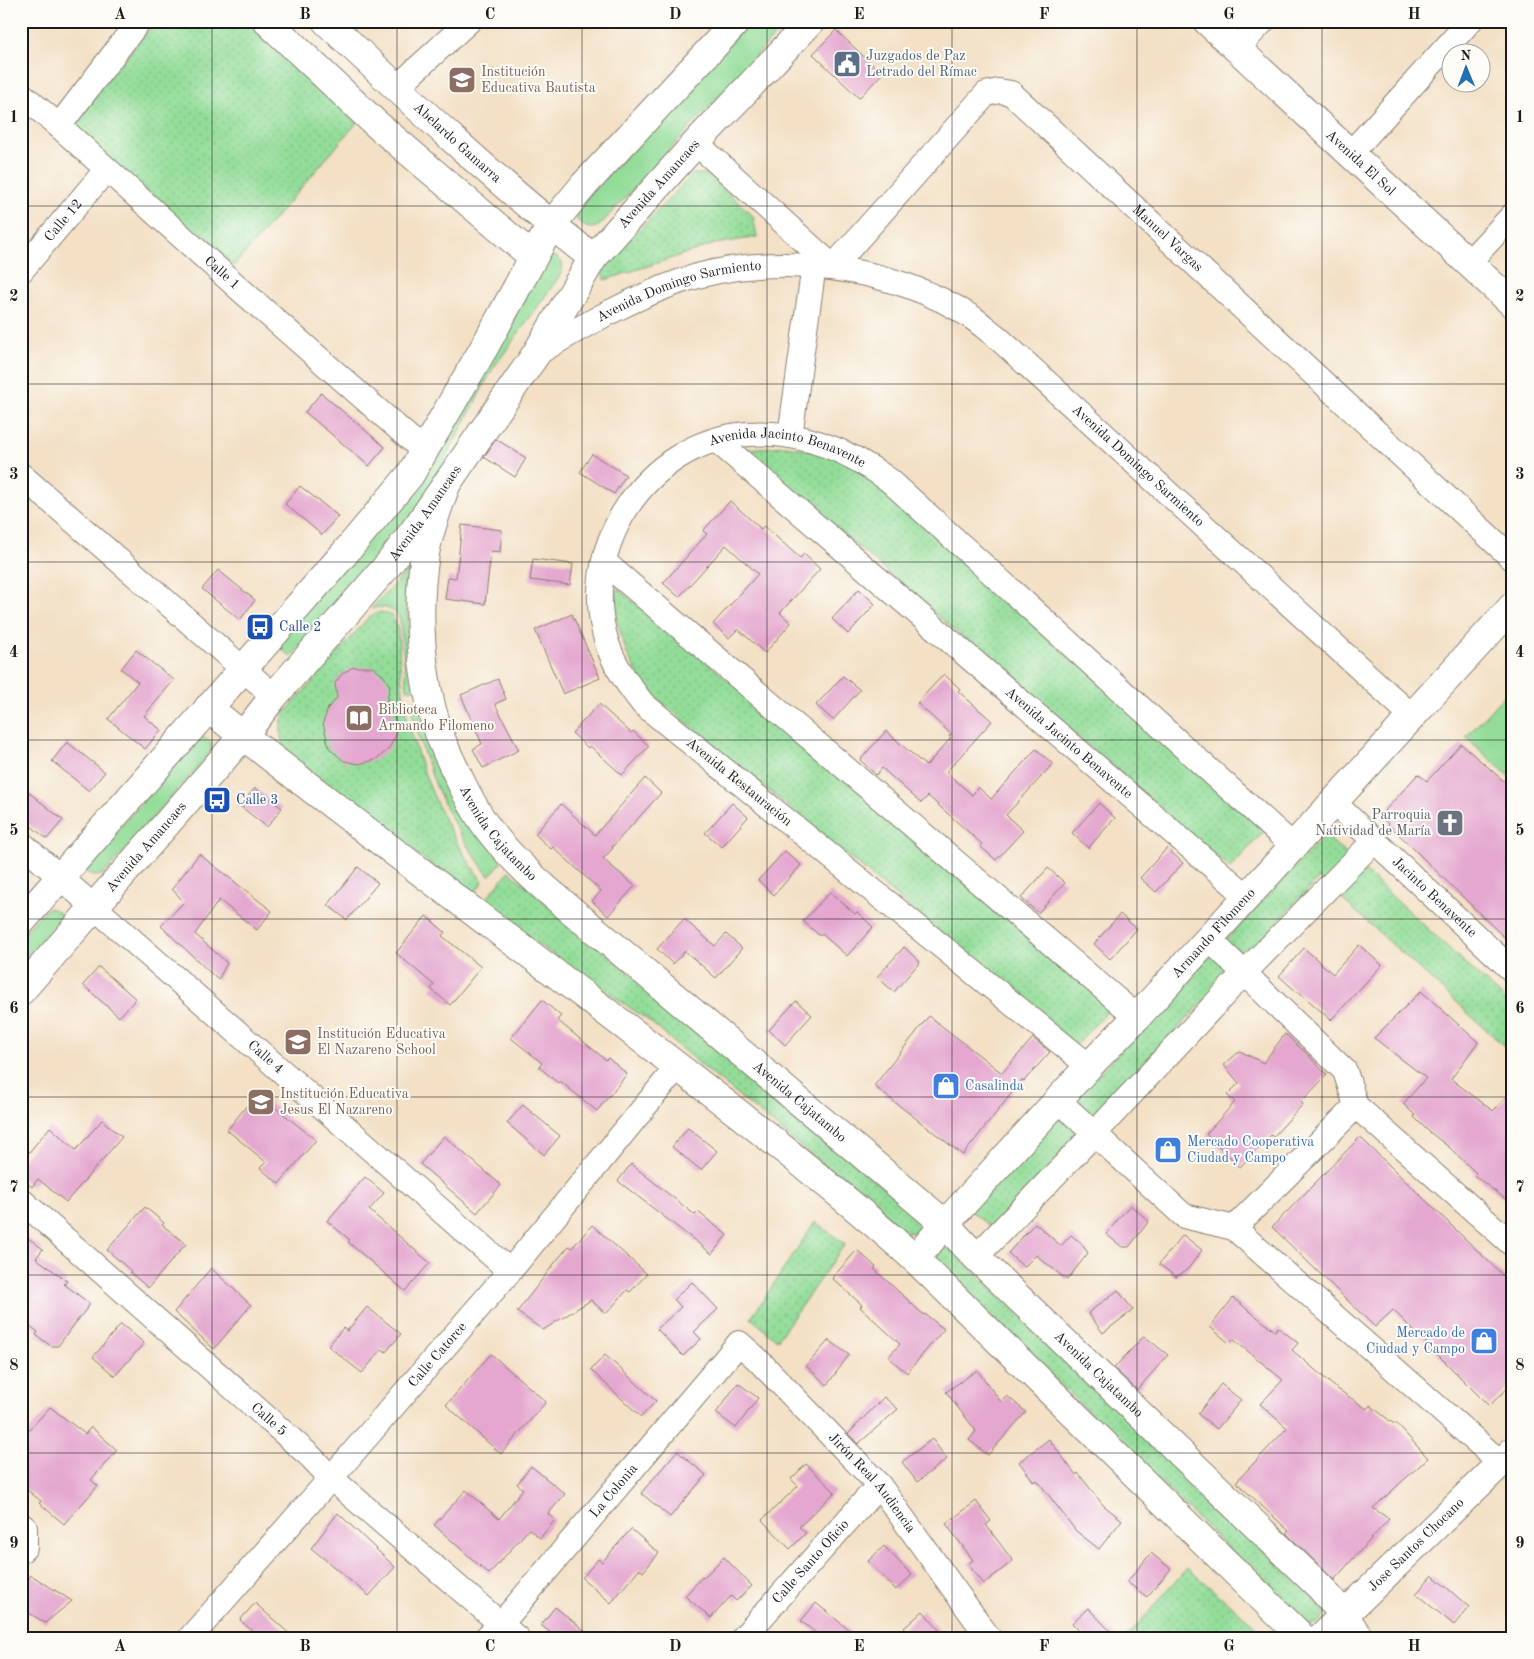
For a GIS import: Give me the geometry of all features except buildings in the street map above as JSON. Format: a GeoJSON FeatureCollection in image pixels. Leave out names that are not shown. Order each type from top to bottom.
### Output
{"type":"FeatureCollection","features":[{"type":"Feature","properties":{"kind":"street"},"geometry":{"type":"LineString","coordinates":[[59,126],[139,21]]}},
{"type":"Feature","properties":{"kind":"street"},"geometry":{"type":"LineString","coordinates":[[267,21],[374,122],[533,258]]}},
{"type":"Feature","properties":{"kind":"street","name":"Abelardo Gamarra"},"geometry":{"type":"LineString","coordinates":[[326,21],[396,88],[551,225],[594,258]]}},
{"type":"Feature","properties":{"kind":"street"},"geometry":{"type":"LineString","coordinates":[[396,88],[469,21]]}},
{"type":"Feature","properties":{"kind":"street"},"geometry":{"type":"LineString","coordinates":[[21,922],[344,554],[410,475],[485,346],[551,225],[584,185],[737,21]]}},
{"type":"Feature","properties":{"kind":"street","name":"Avenida Amancaes"},"geometry":{"type":"LineString","coordinates":[[21,991],[243,736],[274,696],[388,565],[446,485],[536,354],[594,258],[696,143],[811,21]]}},
{"type":"Feature","properties":{"kind":"street","name":"Avenida El Sol"},"geometry":{"type":"LineString","coordinates":[[1207,21],[1513,304]]}},
{"type":"Feature","properties":{"kind":"street"},"geometry":{"type":"LineString","coordinates":[[1237,49],[1264,21]]}},
{"type":"Feature","properties":{"kind":"street"},"geometry":{"type":"LineString","coordinates":[[1350,154],[1470,21]]}},
{"type":"Feature","properties":{"kind":"street","name":"Manuel Vargas"},"geometry":{"type":"LineString","coordinates":[[823,266],[986,94],[999,91],[1012,93],[1513,559]]}},
{"type":"Feature","properties":{"kind":"street","name":"Calle 1"},"geometry":{"type":"LineString","coordinates":[[21,94],[424,451]]}},
{"type":"Feature","properties":{"kind":"street","name":"Avenida Domingo Sarmiento"},"geometry":{"type":"LineString","coordinates":[[696,143],[823,266]]}},
{"type":"Feature","properties":{"kind":"street","name":"Calle 12"},"geometry":{"type":"LineString","coordinates":[[21,271],[106,170]]}},
{"type":"Feature","properties":{"kind":"street"},"geometry":{"type":"LineString","coordinates":[[1468,263],[1513,215]]}},
{"type":"Feature","properties":{"kind":"street"},"geometry":{"type":"LineString","coordinates":[[790,436],[823,266]]}},
{"type":"Feature","properties":{"kind":"street","name":"Avenida Domingo Sarmiento"},"geometry":{"type":"LineString","coordinates":[[536,354],[625,305],[683,280],[715,272],[752,267],[823,266],[874,276],[907,286],[942,301],[973,318],[1029,365],[1412,716]]}},
{"type":"Feature","properties":{"kind":"street","name":"Avenida Jacinto Benavente"},"geometry":{"type":"LineString","coordinates":[[716,440],[746,434],[778,434],[808,440],[843,451],[868,464],[889,480],[1293,846]]}},
{"type":"Feature","properties":{"kind":"street","name":"Avenida Jacinto Benavente"},"geometry":{"type":"LineString","coordinates":[[716,440],[1247,896]]}},
{"type":"Feature","properties":{"kind":"street","name":"Avenida Restauración"},"geometry":{"type":"LineString","coordinates":[[716,440],[687,452],[667,464],[639,490],[620,516],[608,545],[601,578],[601,612],[608,646],[623,677],[643,704],[1089,1066]]}},
{"type":"Feature","properties":{"kind":"street"},"geometry":{"type":"LineString","coordinates":[[21,475],[274,696]]}},
{"type":"Feature","properties":{"kind":"street","name":"Avenida Cajatambo"},"geometry":{"type":"LineString","coordinates":[[446,485],[425,554],[420,592],[421,639],[427,681],[437,727],[469,799],[492,834],[515,860],[546,889],[944,1224],[976,1257],[1320,1587],[1359,1638]]}},
{"type":"Feature","properties":{"kind":"street"},"geometry":{"type":"LineString","coordinates":[[604,562],[1137,1017]]}},
{"type":"Feature","properties":{"kind":"street","name":"Armando Filomeno"},"geometry":{"type":"LineString","coordinates":[[914,1259],[944,1224],[1089,1066],[1137,1017],[1513,606]]}},
{"type":"Feature","properties":{"kind":"street"},"geometry":{"type":"LineString","coordinates":[[208,708],[678,1066],[835,1190],[914,1259],[1304,1638]]}},
{"type":"Feature","properties":{"kind":"street","name":"Jacinto Benavente"},"geometry":{"type":"LineString","coordinates":[[1333,802],[1513,970]]}},
{"type":"Feature","properties":{"kind":"street"},"geometry":{"type":"LineString","coordinates":[[976,1257],[1096,1134],[1244,973],[1374,841]]}},
{"type":"Feature","properties":{"kind":"street","name":"Calle 4"},"geometry":{"type":"LineString","coordinates":[[21,843],[510,1270]]}},
{"type":"Feature","properties":{"kind":"street"},"geometry":{"type":"LineString","coordinates":[[1208,938],[1345,1071],[1356,1106],[1513,1245]]}},
{"type":"Feature","properties":{"kind":"street","name":"Calle Catorce"},"geometry":{"type":"LineString","coordinates":[[190,1638],[332,1478],[510,1270],[678,1066]]}},
{"type":"Feature","properties":{"kind":"street"},"geometry":{"type":"LineString","coordinates":[[1058,1101],[1184,1216],[1234,1228],[1507,1457]]}},
{"type":"Feature","properties":{"kind":"street"},"geometry":{"type":"LineString","coordinates":[[1234,1228],[1356,1106]]}},
{"type":"Feature","properties":{"kind":"street","name":"Calle 5"},"geometry":{"type":"LineString","coordinates":[[21,1200],[302,1450],[501,1633]]}},
{"type":"Feature","properties":{"kind":"street","name":"Jirón Real Audiencia"},"geometry":{"type":"LineString","coordinates":[[740,1344],[756,1358],[879,1485],[989,1638]]}},
{"type":"Feature","properties":{"kind":"street","name":"La Colonia"},"geometry":{"type":"LineString","coordinates":[[501,1633],[740,1344]]}},
{"type":"Feature","properties":{"kind":"street","name":"Jose Santos Chocano"},"geometry":{"type":"LineString","coordinates":[[1320,1638],[1507,1457]]}},
{"type":"Feature","properties":{"kind":"street","name":"Calle Santo Oficio"},"geometry":{"type":"LineString","coordinates":[[743,1638],[879,1485]]}},
{"type":"Feature","properties":{"kind":"street"},"geometry":{"type":"LineString","coordinates":[[21,1524],[25,1528],[25,1547],[21,1551]]}},
{"type":"Feature","properties":{"kind":"green space"},"geometry":{"type":"Polygon","coordinates":[[[157,21],[246,21],[361,118],[234,266],[68,125],[157,21]]]}},
{"type":"Feature","properties":{"kind":"green space"},"geometry":{"type":"Polygon","coordinates":[[[750,21],[788,21],[600,225],[590,228],[577,220],[577,208],[750,21]]]}},
{"type":"Feature","properties":{"kind":"green space"},"geometry":{"type":"Polygon","coordinates":[[[693,174],[708,174],[753,216],[757,237],[715,244],[605,280],[601,269],[693,174]]]}},
{"type":"Feature","properties":{"kind":"green space"},"geometry":{"type":"Polygon","coordinates":[[[546,256],[559,259],[563,267],[561,274],[492,370],[420,507],[291,657],[275,643],[379,526],[546,256]]]}},
{"type":"Feature","properties":{"kind":"green space"},"geometry":{"type":"Polygon","coordinates":[[[786,446],[850,457],[1267,828],[1230,868],[745,449],[786,446]]]}},
{"type":"Feature","properties":{"kind":"green space"},"geometry":{"type":"Polygon","coordinates":[[[408,570],[407,612],[415,689],[407,689],[398,616],[388,608],[371,609],[408,570]]]}},
{"type":"Feature","properties":{"kind":"green space"},"geometry":{"type":"Polygon","coordinates":[[[617,588],[1116,1002],[1076,1045],[647,690],[627,654],[616,618],[617,588]]]}},
{"type":"Feature","properties":{"kind":"green space"},"geometry":{"type":"Polygon","coordinates":[[[381,612],[391,615],[397,626],[401,676],[407,716],[428,782],[458,844],[483,882],[472,896],[290,757],[282,741],[281,727],[283,715],[370,616],[381,612]]]}},
{"type":"Feature","properties":{"kind":"green space"},"geometry":{"type":"Polygon","coordinates":[[[1513,686],[1513,780],[1466,737],[1513,686]]]}},
{"type":"Feature","properties":{"kind":"green space"},"geometry":{"type":"Polygon","coordinates":[[[416,700],[437,764],[450,787],[502,862],[489,876],[461,835],[439,794],[423,750],[410,703],[416,700]]]}},
{"type":"Feature","properties":{"kind":"green space"},"geometry":{"type":"Polygon","coordinates":[[[199,737],[210,741],[210,753],[104,874],[95,876],[88,874],[84,869],[199,737]]]}},
{"type":"Feature","properties":{"kind":"green space"},"geometry":{"type":"Polygon","coordinates":[[[1325,835],[1513,1007],[1513,1054],[1319,878],[991,1228],[970,1210],[1325,835]]]}},
{"type":"Feature","properties":{"kind":"green space"},"geometry":{"type":"Polygon","coordinates":[[[509,871],[920,1219],[917,1231],[910,1233],[904,1231],[648,1020],[481,905],[509,871]]]}},
{"type":"Feature","properties":{"kind":"green space"},"geometry":{"type":"Polygon","coordinates":[[[49,908],[56,910],[60,914],[59,926],[21,970],[21,937],[43,912],[49,908]]]}},
{"type":"Feature","properties":{"kind":"green space"},"geometry":{"type":"Polygon","coordinates":[[[815,1222],[845,1244],[777,1340],[751,1318],[815,1222]]]}},
{"type":"Feature","properties":{"kind":"green space"},"geometry":{"type":"Polygon","coordinates":[[[945,1247],[959,1256],[1322,1607],[1325,1614],[1320,1622],[1312,1626],[1301,1620],[934,1261],[933,1255],[937,1248],[945,1247]]]}},
{"type":"Feature","properties":{"kind":"green space"},"geometry":{"type":"Polygon","coordinates":[[[1187,1568],[1253,1624],[1266,1638],[1126,1638],[1187,1568]]]}},
{"type":"Feature","properties":{"kind":"place","name":"Juzgados de Paz Letrado del Rímac"},"geometry":{"type":"Point","coordinates":[847,64]}},
{"type":"Feature","properties":{"kind":"place","name":"Institución Educativa Bautista"},"geometry":{"type":"Point","coordinates":[462,80]}},
{"type":"Feature","properties":{"kind":"place","name":"Calle 2"},"geometry":{"type":"Point","coordinates":[260,627]}},
{"type":"Feature","properties":{"kind":"place","name":"Biblioteca Armando Filomeno"},"geometry":{"type":"Point","coordinates":[359,718]}},
{"type":"Feature","properties":{"kind":"place","name":"Calle 3"},"geometry":{"type":"Point","coordinates":[217,800]}},
{"type":"Feature","properties":{"kind":"place","name":"Parroquia Natividad de María"},"geometry":{"type":"Point","coordinates":[1450,823]}},
{"type":"Feature","properties":{"kind":"place","name":"Institución Educativa El Nazareno School"},"geometry":{"type":"Point","coordinates":[298,1042]}},
{"type":"Feature","properties":{"kind":"place","name":"Casalinda"},"geometry":{"type":"Point","coordinates":[946,1086]}},
{"type":"Feature","properties":{"kind":"place","name":"Institución Educativa Jesus El Nazareno"},"geometry":{"type":"Point","coordinates":[261,1102]}},
{"type":"Feature","properties":{"kind":"place","name":"Mercado Cooperativa Ciudad y Campo"},"geometry":{"type":"Point","coordinates":[1168,1150]}},
{"type":"Feature","properties":{"kind":"place","name":"Mercado de Ciudad y Campo"},"geometry":{"type":"Point","coordinates":[1484,1341]}}]}
